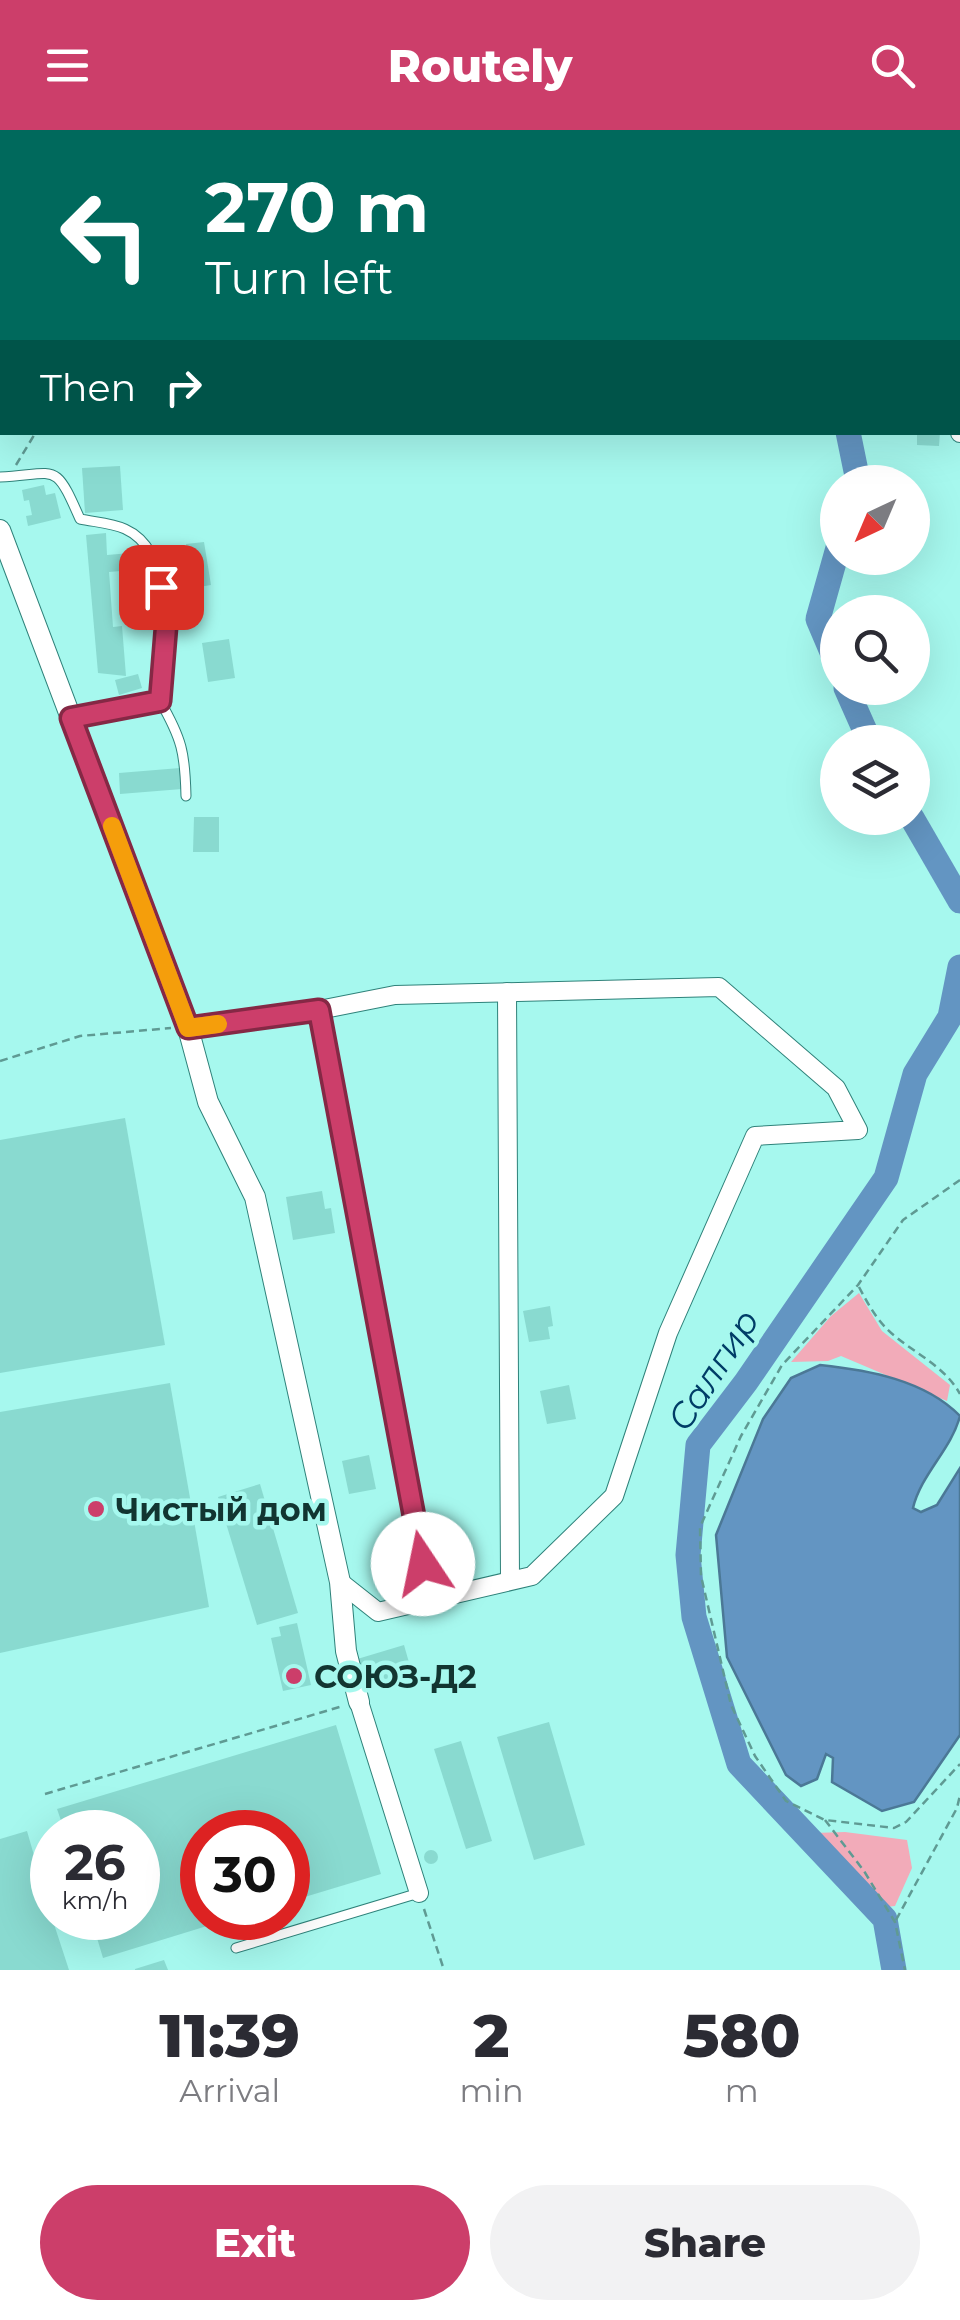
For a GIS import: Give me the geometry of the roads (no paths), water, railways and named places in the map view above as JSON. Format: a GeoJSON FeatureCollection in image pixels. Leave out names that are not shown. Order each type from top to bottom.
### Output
{"type":"FeatureCollection","features":[{"type":"Feature","properties":{"kind":"street"},"geometry":{"type":"LineString","coordinates":[[0,530],[188,1028],[208,1102],[255,1197],[340,1582],[346,1651],[358,1702],[419,1893]]}},
{"type":"Feature","properties":{"kind":"street"},"geometry":{"type":"LineString","coordinates":[[188,1028],[396,995],[719,988],[836,1088],[858,1130],[755,1136],[668,1333],[614,1496],[532,1576],[378,1612],[340,1582]]}},
{"type":"Feature","properties":{"kind":"street"},"geometry":{"type":"LineString","coordinates":[[507,992],[510,1579]]}},
{"type":"Feature","properties":{"kind":"street"},"geometry":{"type":"LineString","coordinates":[[319,1010],[430,1600]]}},
{"type":"Feature","properties":{"kind":"lane"},"geometry":{"type":"LineString","coordinates":[[3,477],[50,472],[62,479],[80,519],[128,530],[156,559],[167,615],[160,701],[177,730],[184,753],[186,796]]}},
{"type":"Feature","properties":{"kind":"lane"},"geometry":{"type":"LineString","coordinates":[[71,718],[160,701]]}},
{"type":"Feature","properties":{"kind":"lane"},"geometry":{"type":"LineString","coordinates":[[236,1948],[419,1893]]}},
{"type":"Feature","properties":{"kind":"water"},"geometry":{"type":"Polygon","coordinates":[[[820,1365],[913,1385],[960,1416],[913,1508],[921,1512],[937,1505],[960,1468],[960,1735],[914,1802],[882,1811],[832,1782],[833,1758],[826,1754],[817,1779],[801,1786],[786,1775],[727,1657],[716,1535],[763,1419],[791,1378],[820,1365]]]}},
{"type":"Feature","properties":{"kind":"waterway","name":"Салгир"},"geometry":{"type":"LineString","coordinates":[[849,435],[855,465]]}},
{"type":"Feature","properties":{"kind":"waterway","name":"Салгир"},"geometry":{"type":"LineString","coordinates":[[825,595],[830,575]]}},
{"type":"Feature","properties":{"kind":"waterway","name":"Салгир"},"geometry":{"type":"LineString","coordinates":[[820,612],[820,624]]}},
{"type":"Feature","properties":{"kind":"waterway","name":"Салгир"},"geometry":{"type":"LineString","coordinates":[[854,705],[862,725]]}},
{"type":"Feature","properties":{"kind":"waterway","name":"Салгир"},"geometry":{"type":"LineString","coordinates":[[922,835],[960,901]]}},
{"type":"Feature","properties":{"kind":"waterway","name":"Салгир"},"geometry":{"type":"LineString","coordinates":[[894,1970],[885,1919],[739,1764],[694,1617],[688,1555],[698,1445],[886,1178],[915,1074],[950,1017],[960,967]]}},
{"type":"Feature","properties":{"kind":"place","name":"Чистый дом"},"geometry":{"type":"Point","coordinates":[96,1509]}},
{"type":"Feature","properties":{"kind":"place","name":"СОЮЗ-Д2"},"geometry":{"type":"Point","coordinates":[294,1676]}}]}
